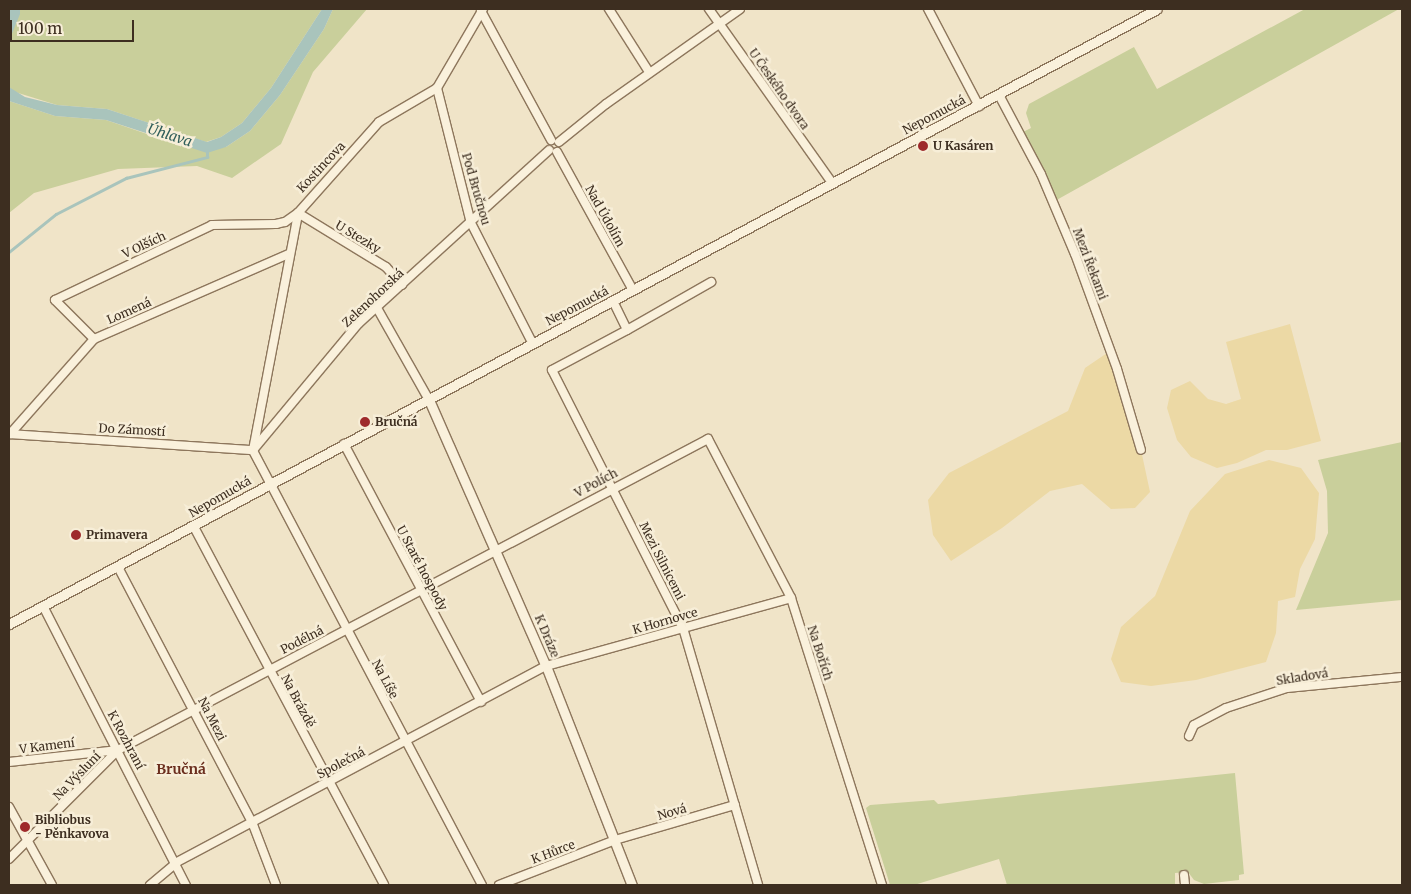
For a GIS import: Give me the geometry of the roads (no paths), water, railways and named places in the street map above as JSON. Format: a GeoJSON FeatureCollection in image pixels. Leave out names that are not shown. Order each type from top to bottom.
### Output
{"type":"FeatureCollection","features":[{"type":"Feature","properties":{"kind":"street"},"geometry":{"type":"LineString","coordinates":[[609,9],[649,72]]}},
{"type":"Feature","properties":{"kind":"street","name":"U Českého dvora"},"geometry":{"type":"LineString","coordinates":[[709,9],[832,183]]}},
{"type":"Feature","properties":{"kind":"street"},"geometry":{"type":"LineString","coordinates":[[553,151],[555,141],[718,22],[740,9]]}},
{"type":"Feature","properties":{"kind":"street"},"geometry":{"type":"LineString","coordinates":[[928,9],[978,106]]}},
{"type":"Feature","properties":{"kind":"street","name":"Nepomucká"},"geometry":{"type":"LineString","coordinates":[[9,624],[1157,9]]}},
{"type":"Feature","properties":{"kind":"street"},"geometry":{"type":"LineString","coordinates":[[482,10],[555,141],[553,151]]}},
{"type":"Feature","properties":{"kind":"street","name":"Kostincova"},"geometry":{"type":"LineString","coordinates":[[253,450],[298,213],[379,122],[437,88],[482,10]]}},
{"type":"Feature","properties":{"kind":"street","name":"Pod Bručnou"},"geometry":{"type":"LineString","coordinates":[[437,88],[471,223],[533,344]]}},
{"type":"Feature","properties":{"kind":"street","name":"Mezi Řekami"},"geometry":{"type":"LineString","coordinates":[[999,95],[1041,174],[1075,254],[1117,369],[1141,450]]}},
{"type":"Feature","properties":{"kind":"street","name":"Zelenohorská"},"geometry":{"type":"LineString","coordinates":[[253,450],[359,323],[553,151]]}},
{"type":"Feature","properties":{"kind":"street","name":"Nad Údolím"},"geometry":{"type":"LineString","coordinates":[[553,151],[633,290]]}},
{"type":"Feature","properties":{"kind":"street","name":"U Stezky"},"geometry":{"type":"LineString","coordinates":[[298,213],[386,267],[402,285]]}},
{"type":"Feature","properties":{"kind":"street","name":"V Olších"},"geometry":{"type":"LineString","coordinates":[[94,339],[55,300],[212,225],[276,224],[285,222],[298,213]]}},
{"type":"Feature","properties":{"kind":"street","name":"Lomená"},"geometry":{"type":"LineString","coordinates":[[9,434],[94,339],[289,254]]}},
{"type":"Feature","properties":{"kind":"street"},"geometry":{"type":"LineString","coordinates":[[613,301],[627,330],[712,282]]}},
{"type":"Feature","properties":{"kind":"street"},"geometry":{"type":"LineString","coordinates":[[377,308],[429,400]]}},
{"type":"Feature","properties":{"kind":"street","name":"Mezi Silnicemi"},"geometry":{"type":"LineString","coordinates":[[627,330],[552,370],[683,628],[758,885]]}},
{"type":"Feature","properties":{"kind":"street","name":"K Dráze"},"geometry":{"type":"LineString","coordinates":[[429,400],[546,666],[616,840],[632,885]]}},
{"type":"Feature","properties":{"kind":"street","name":"Do Zámostí"},"geometry":{"type":"LineString","coordinates":[[9,434],[253,450]]}},
{"type":"Feature","properties":{"kind":"street","name":"V Polích"},"geometry":{"type":"LineString","coordinates":[[496,549],[612,487],[708,439]]}},
{"type":"Feature","properties":{"kind":"street","name":"Na Bořích"},"geometry":{"type":"LineString","coordinates":[[708,439],[790,598],[882,885]]}},
{"type":"Feature","properties":{"kind":"street","name":"U Staré hospody"},"geometry":{"type":"LineString","coordinates":[[344,444],[481,702]]}},
{"type":"Feature","properties":{"kind":"street"},"geometry":{"type":"LineString","coordinates":[[253,450],[268,484]]}},
{"type":"Feature","properties":{"kind":"street","name":"Na Líše"},"geometry":{"type":"LineString","coordinates":[[268,484],[482,885]]}},
{"type":"Feature","properties":{"kind":"street","name":"Na Brázdě"},"geometry":{"type":"LineString","coordinates":[[194,526],[384,885]]}},
{"type":"Feature","properties":{"kind":"street","name":"Podélná"},"geometry":{"type":"LineString","coordinates":[[118,750],[194,708],[347,630],[496,549]]}},
{"type":"Feature","properties":{"kind":"street","name":"Na Mezi"},"geometry":{"type":"LineString","coordinates":[[118,567],[194,708],[252,822],[276,885]]}},
{"type":"Feature","properties":{"kind":"street","name":"K Hornovce"},"geometry":{"type":"LineString","coordinates":[[546,666],[790,598]]}},
{"type":"Feature","properties":{"kind":"street","name":"K Rozhraní"},"geometry":{"type":"LineString","coordinates":[[43,606],[177,862],[186,885]]}},
{"type":"Feature","properties":{"kind":"street","name":"Společná"},"geometry":{"type":"LineString","coordinates":[[150,885],[177,862],[546,666]]}},
{"type":"Feature","properties":{"kind":"street","name":"Skladová"},"geometry":{"type":"LineString","coordinates":[[1189,736],[1194,726],[1226,708],[1287,688],[1402,676]]}},
{"type":"Feature","properties":{"kind":"street","name":"V Kamení"},"geometry":{"type":"LineString","coordinates":[[9,762],[118,750]]}},
{"type":"Feature","properties":{"kind":"street","name":"Na Výsluní"},"geometry":{"type":"LineString","coordinates":[[9,859],[118,750]]}},
{"type":"Feature","properties":{"kind":"street","name":"Nová"},"geometry":{"type":"LineString","coordinates":[[616,840],[735,805]]}},
{"type":"Feature","properties":{"kind":"street"},"geometry":{"type":"LineString","coordinates":[[9,806],[52,885]]}},
{"type":"Feature","properties":{"kind":"street","name":"K Hůrce"},"geometry":{"type":"LineString","coordinates":[[499,885],[616,840]]}},
{"type":"Feature","properties":{"kind":"street"},"geometry":{"type":"LineString","coordinates":[[1184,875],[1185,885]]}},
{"type":"Feature","properties":{"kind":"water"},"geometry":{"type":"Polygon","coordinates":[[[9,9],[20,9],[20,14],[9,41],[9,9]]]}},
{"type":"Feature","properties":{"kind":"water","name":"Úhlava"},"geometry":{"type":"Polygon","coordinates":[[[322,9],[333,9],[324,29],[280,95],[250,131],[226,147],[207,153],[106,120],[55,116],[9,101],[9,87],[25,97],[57,105],[107,109],[207,142],[221,137],[242,123],[271,88],[322,9]]]}},
{"type":"Feature","properties":{"kind":"waterway"},"geometry":{"type":"LineString","coordinates":[[9,252],[56,214],[126,178],[207,157],[207,151]]}},
{"type":"Feature","properties":{"kind":"place","name":"U Kasáren"},"geometry":{"type":"Point","coordinates":[923,146]}},
{"type":"Feature","properties":{"kind":"place","name":"Bručná"},"geometry":{"type":"Point","coordinates":[365,422]}},
{"type":"Feature","properties":{"kind":"place","name":"Primavera"},"geometry":{"type":"Point","coordinates":[76,535]}},
{"type":"Feature","properties":{"kind":"place","name":"Bibliobus - Pěnkavova"},"geometry":{"type":"Point","coordinates":[25,827]}},
{"type":"Feature","properties":{"kind":"district","name":"Bručná"},"geometry":{"type":"Point","coordinates":[181,769]}}]}
